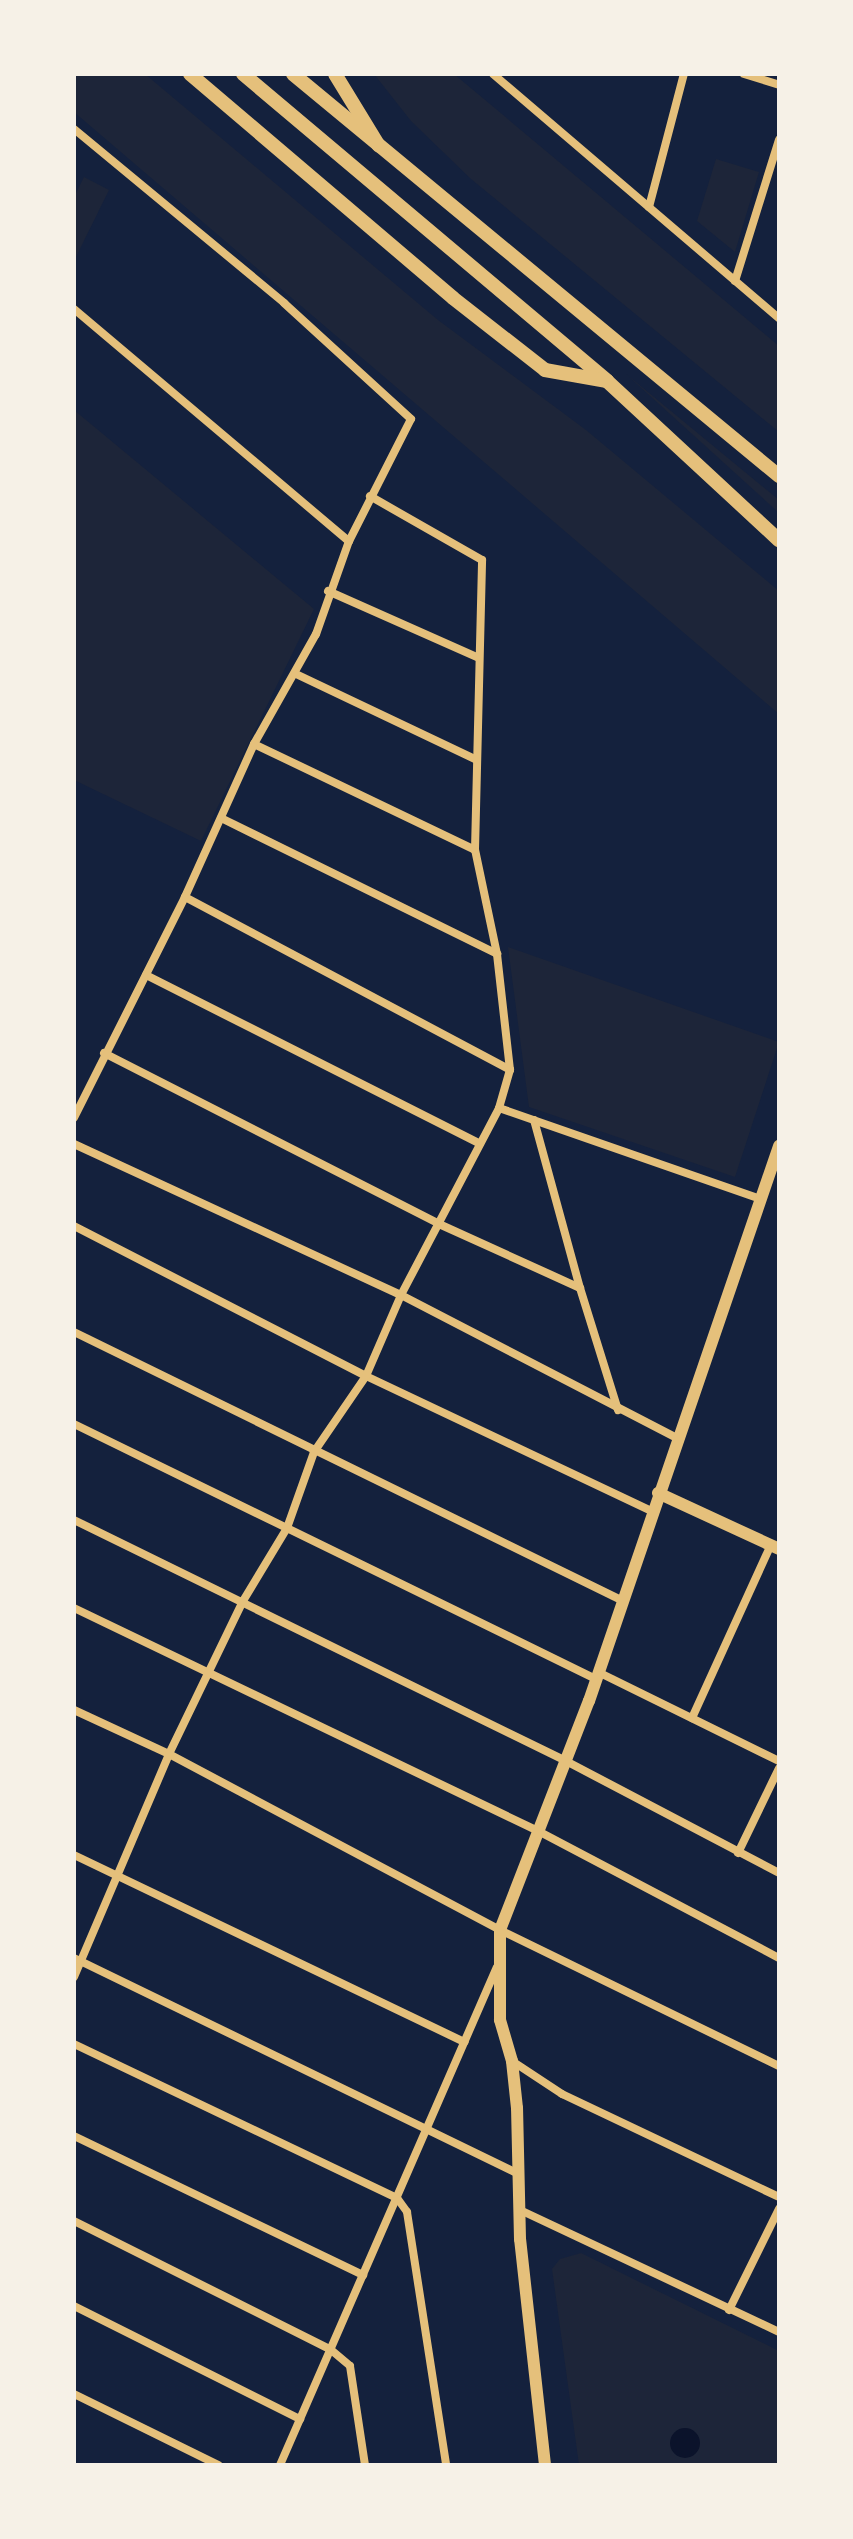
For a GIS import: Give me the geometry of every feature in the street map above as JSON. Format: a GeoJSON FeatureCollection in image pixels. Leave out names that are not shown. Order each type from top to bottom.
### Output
{"type":"FeatureCollection","features":[{"type":"Feature","properties":{"kind":"main road"},"geometry":{"type":"LineString","coordinates":[[190,74],[453,298],[545,370],[607,381]]}},
{"type":"Feature","properties":{"kind":"main road"},"geometry":{"type":"LineString","coordinates":[[243,74],[607,381],[779,540]]}},
{"type":"Feature","properties":{"kind":"main road"},"geometry":{"type":"LineString","coordinates":[[293,74],[779,476]]}},
{"type":"Feature","properties":{"kind":"main road"},"geometry":{"type":"LineString","coordinates":[[335,74],[379,146]]}},
{"type":"Feature","properties":{"kind":"main road"},"geometry":{"type":"LineString","coordinates":[[545,2465],[535,2398],[512,2061],[500,2020],[500,1930],[540,1832],[597,1676],[779,1146]]}},
{"type":"Feature","properties":{"kind":"main road"},"geometry":{"type":"LineString","coordinates":[[658,1493],[775,1547]]}},
{"type":"Feature","properties":{"kind":"street"},"geometry":{"type":"LineString","coordinates":[[493,74],[779,318]]}},
{"type":"Feature","properties":{"kind":"street"},"geometry":{"type":"LineString","coordinates":[[649,207],[684,74]]}},
{"type":"Feature","properties":{"kind":"street"},"geometry":{"type":"LineString","coordinates":[[744,74],[779,85]]}},
{"type":"Feature","properties":{"kind":"street"},"geometry":{"type":"LineString","coordinates":[[74,142],[76,131],[284,303],[411,419],[349,541],[328,591],[316,634],[254,744],[185,897],[74,1118]]}},
{"type":"Feature","properties":{"kind":"street"},"geometry":{"type":"LineString","coordinates":[[735,281],[779,140]]}},
{"type":"Feature","properties":{"kind":"street"},"geometry":{"type":"LineString","coordinates":[[74,309],[349,541]]}},
{"type":"Feature","properties":{"kind":"street"},"geometry":{"type":"LineString","coordinates":[[74,1977],[78,1960],[208,1672],[243,1601],[287,1528],[314,1452],[366,1376],[401,1295],[499,1108],[510,1070],[497,954],[475,850],[477,657],[482,560],[370,496]]}},
{"type":"Feature","properties":{"kind":"street"},"geometry":{"type":"LineString","coordinates":[[328,591],[477,657]]}},
{"type":"Feature","properties":{"kind":"street"},"geometry":{"type":"LineString","coordinates":[[296,674],[477,760]]}},
{"type":"Feature","properties":{"kind":"street"},"geometry":{"type":"LineString","coordinates":[[254,744],[475,850]]}},
{"type":"Feature","properties":{"kind":"street"},"geometry":{"type":"LineString","coordinates":[[221,818],[497,954]]}},
{"type":"Feature","properties":{"kind":"street"},"geometry":{"type":"LineString","coordinates":[[185,897],[510,1070]]}},
{"type":"Feature","properties":{"kind":"street"},"geometry":{"type":"LineString","coordinates":[[146,975],[480,1144]]}},
{"type":"Feature","properties":{"kind":"street"},"geometry":{"type":"LineString","coordinates":[[104,1053],[439,1224],[580,1288]]}},
{"type":"Feature","properties":{"kind":"street"},"geometry":{"type":"LineString","coordinates":[[499,1108],[761,1199]]}},
{"type":"Feature","properties":{"kind":"street"},"geometry":{"type":"LineString","coordinates":[[534,1120],[580,1288],[618,1410]]}},
{"type":"Feature","properties":{"kind":"street"},"geometry":{"type":"LineString","coordinates":[[74,1144],[401,1295],[677,1438]]}},
{"type":"Feature","properties":{"kind":"street"},"geometry":{"type":"LineString","coordinates":[[74,1226],[366,1376],[652,1511]]}},
{"type":"Feature","properties":{"kind":"street"},"geometry":{"type":"LineString","coordinates":[[74,1332],[621,1600]]}},
{"type":"Feature","properties":{"kind":"street"},"geometry":{"type":"LineString","coordinates":[[74,1424],[779,1761]]}},
{"type":"Feature","properties":{"kind":"street"},"geometry":{"type":"LineString","coordinates":[[74,1520],[564,1760],[779,1873]]}},
{"type":"Feature","properties":{"kind":"street"},"geometry":{"type":"LineString","coordinates":[[692,1718],[775,1547]]}},
{"type":"Feature","properties":{"kind":"street"},"geometry":{"type":"LineString","coordinates":[[74,1608],[540,1832],[779,1958]]}},
{"type":"Feature","properties":{"kind":"street"},"geometry":{"type":"LineString","coordinates":[[74,1710],[169,1754],[500,1930],[779,2066]]}},
{"type":"Feature","properties":{"kind":"street"},"geometry":{"type":"LineString","coordinates":[[738,1853],[779,1768]]}},
{"type":"Feature","properties":{"kind":"street"},"geometry":{"type":"LineString","coordinates":[[74,1855],[465,2042]]}},
{"type":"Feature","properties":{"kind":"street"},"geometry":{"type":"LineString","coordinates":[[78,1960],[426,2132],[518,2174]]}},
{"type":"Feature","properties":{"kind":"street"},"geometry":{"type":"LineString","coordinates":[[280,2465],[499,1963]]}},
{"type":"Feature","properties":{"kind":"street"},"geometry":{"type":"LineString","coordinates":[[74,2044],[397,2198],[407,2212],[446,2465]]}},
{"type":"Feature","properties":{"kind":"street"},"geometry":{"type":"LineString","coordinates":[[512,2061],[562,2094],[779,2197]]}},
{"type":"Feature","properties":{"kind":"street"},"geometry":{"type":"LineString","coordinates":[[74,2136],[363,2275]]}},
{"type":"Feature","properties":{"kind":"street"},"geometry":{"type":"LineString","coordinates":[[729,2310],[779,2209]]}},
{"type":"Feature","properties":{"kind":"street"},"geometry":{"type":"LineString","coordinates":[[520,2210],[779,2332]]}},
{"type":"Feature","properties":{"kind":"street"},"geometry":{"type":"LineString","coordinates":[[74,2221],[330,2349],[350,2366],[365,2465]]}},
{"type":"Feature","properties":{"kind":"street"},"geometry":{"type":"LineString","coordinates":[[74,2306],[300,2419]]}},
{"type":"Feature","properties":{"kind":"street"},"geometry":{"type":"LineString","coordinates":[[74,2394],[218,2465]]}},
{"type":"Feature","properties":{"kind":"shaded area"},"geometry":{"type":"Polygon","coordinates":[[[74,74],[145,74],[438,320],[586,430],[779,591],[779,714],[74,112],[74,74]]]}},
{"type":"Feature","properties":{"kind":"shaded area"},"geometry":{"type":"Polygon","coordinates":[[[374,74],[454,74],[779,346],[779,432],[471,179],[411,121],[374,74]]]}},
{"type":"Feature","properties":{"kind":"shaded area"},"geometry":{"type":"Polygon","coordinates":[[[716,159],[759,172],[735,252],[697,221],[716,159]]]}},
{"type":"Feature","properties":{"kind":"shaded area"},"geometry":{"type":"Polygon","coordinates":[[[84,177],[109,190],[74,261],[74,197],[84,177]]]}},
{"type":"Feature","properties":{"kind":"shaded area"},"geometry":{"type":"Polygon","coordinates":[[[626,374],[779,500],[779,513],[626,374]]]}},
{"type":"Feature","properties":{"kind":"shaded area"},"geometry":{"type":"Polygon","coordinates":[[[74,410],[314,609],[201,841],[74,780],[74,410]]]}},
{"type":"Feature","properties":{"kind":"shaded area"},"geometry":{"type":"Polygon","coordinates":[[[508,947],[779,1042],[735,1177],[529,1107],[508,947]]]}},
{"type":"Feature","properties":{"kind":"shaded area"},"geometry":{"type":"Polygon","coordinates":[[[581,2253],[779,2351],[779,2465],[579,2465],[552,2269],[560,2259],[581,2253]]]}},
{"type":"Feature","properties":{"kind":"shaded area"},"geometry":{"type":"Polygon","coordinates":[[[685,2428],[695,2433],[700,2443],[695,2453],[685,2458],[675,2453],[670,2443],[675,2433],[685,2428]]]}}]}
